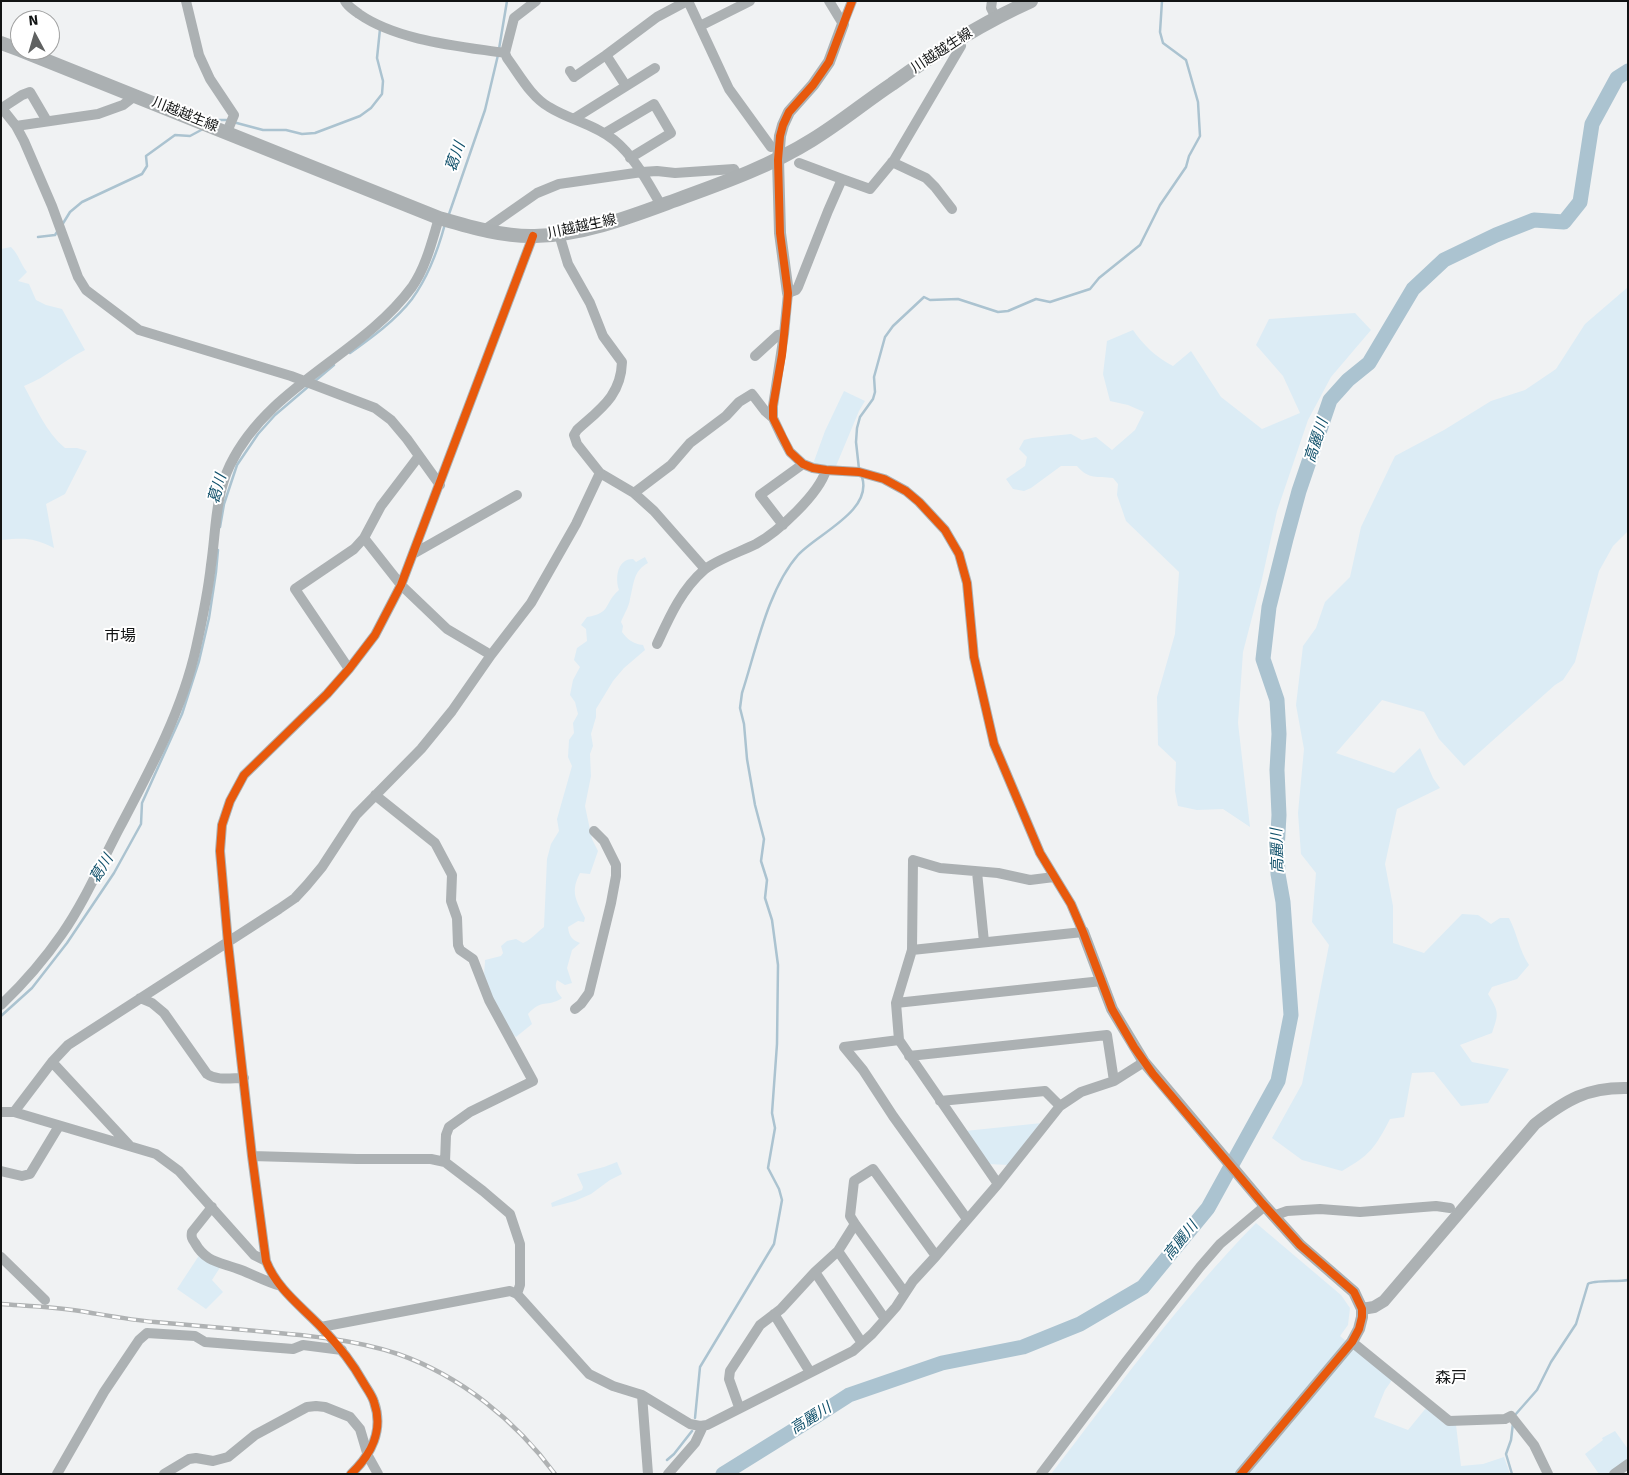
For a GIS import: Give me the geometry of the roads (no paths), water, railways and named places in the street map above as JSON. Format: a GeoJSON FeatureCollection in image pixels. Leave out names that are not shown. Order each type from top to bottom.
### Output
{"type":"FeatureCollection","features":[{"type":"Feature","properties":{"kind":"main road","name":"川越越生線"},"geometry":{"type":"LineString","coordinates":[[46,60],[444,219],[484,230],[533,236],[559,234],[598,227],[738,177],[778,160],[833,127],[892,83],[956,41],[1031,1]]}},
{"type":"Feature","properties":{"kind":"street"},"geometry":{"type":"LineString","coordinates":[[186,1],[199,55],[210,79],[234,115],[227,132]]}},
{"type":"Feature","properties":{"kind":"street"},"geometry":{"type":"LineString","coordinates":[[345,1],[347,5],[368,20],[415,37],[455,46],[505,53]]}},
{"type":"Feature","properties":{"kind":"street"},"geometry":{"type":"LineString","coordinates":[[536,1],[514,18],[505,53],[507,58],[538,99],[549,108],[588,124],[605,133],[616,142],[642,172],[662,205]]}},
{"type":"Feature","properties":{"kind":"street"},"geometry":{"type":"LineString","coordinates":[[570,71],[574,77],[657,17],[687,1],[729,88],[771,147]]}},
{"type":"Feature","properties":{"kind":"street"},"geometry":{"type":"LineString","coordinates":[[700,26],[750,1]]}},
{"type":"Feature","properties":{"kind":"street"},"geometry":{"type":"LineString","coordinates":[[829,1],[843,24]]}},
{"type":"Feature","properties":{"kind":"street"},"geometry":{"type":"LineString","coordinates":[[773,418],[788,293],[780,233],[778,160],[782,125],[789,112],[813,85],[829,62],[852,1]]}},
{"type":"Feature","properties":{"kind":"street"},"geometry":{"type":"LineString","coordinates":[[992,1],[991,8],[996,18]]}},
{"type":"Feature","properties":{"kind":"street"},"geometry":{"type":"LineString","coordinates":[[799,163],[870,189],[892,162],[961,46],[956,41]]}},
{"type":"Feature","properties":{"kind":"street"},"geometry":{"type":"LineString","coordinates":[[606,55],[626,86]]}},
{"type":"Feature","properties":{"kind":"street"},"geometry":{"type":"LineString","coordinates":[[575,118],[655,68]]}},
{"type":"Feature","properties":{"kind":"street"},"geometry":{"type":"LineString","coordinates":[[47,121],[30,92],[2,108],[16,126],[31,156],[78,277],[86,290],[139,330],[304,381],[375,408],[391,420],[440,485]]}},
{"type":"Feature","properties":{"kind":"street"},"geometry":{"type":"LineString","coordinates":[[16,126],[109,111],[124,105],[136,95]]}},
{"type":"Feature","properties":{"kind":"street"},"geometry":{"type":"LineString","coordinates":[[605,133],[654,104],[671,133],[630,158]]}},
{"type":"Feature","properties":{"kind":"street"},"geometry":{"type":"LineString","coordinates":[[892,162],[926,178],[952,209]]}},
{"type":"Feature","properties":{"kind":"street"},"geometry":{"type":"LineString","coordinates":[[484,230],[549,187],[559,184],[657,171],[674,173],[734,169],[738,177]]}},
{"type":"Feature","properties":{"kind":"street"},"geometry":{"type":"LineString","coordinates":[[788,293],[796,290],[798,287],[842,179]]}},
{"type":"Feature","properties":{"kind":"street"},"geometry":{"type":"LineString","coordinates":[[1,1004],[24,982],[63,933],[80,905],[151,769],[192,664],[205,604],[218,505],[230,466],[247,437],[283,398],[374,327],[397,305],[414,284],[444,219]]}},
{"type":"Feature","properties":{"kind":"street"},"geometry":{"type":"LineString","coordinates":[[559,234],[568,264],[590,303],[603,336],[622,362],[620,379],[609,402],[577,430],[574,435],[577,444],[600,473],[634,493],[654,510],[705,569]]}},
{"type":"Feature","properties":{"kind":"street"},"geometry":{"type":"LineString","coordinates":[[351,1474],[368,1456],[373,1446],[378,1423],[375,1403],[354,1366],[342,1350],[281,1286],[270,1272],[266,1261],[228,943],[220,851],[222,825],[230,800],[244,775],[327,694],[349,669],[374,635],[401,585],[533,236]]}},
{"type":"Feature","properties":{"kind":"street"},"geometry":{"type":"LineString","coordinates":[[755,356],[778,335],[784,334]]}},
{"type":"Feature","properties":{"kind":"street"},"geometry":{"type":"LineString","coordinates":[[634,493],[671,464],[690,443],[726,416],[738,402],[752,394],[773,418],[790,452],[803,464],[826,470],[860,472],[884,479],[906,491],[945,530],[958,554],[968,583],[974,656],[994,744],[1040,853],[1071,904],[1112,1009],[1153,1074],[1243,1181],[1300,1245],[1354,1292],[1362,1309],[1360,1329],[1352,1342],[1240,1474]]}},
{"type":"Feature","properties":{"kind":"street"},"geometry":{"type":"LineString","coordinates":[[349,669],[295,589],[354,549],[364,538],[381,506],[419,456]]}},
{"type":"Feature","properties":{"kind":"street"},"geometry":{"type":"LineString","coordinates":[[783,525],[760,495],[803,464]]}},
{"type":"Feature","properties":{"kind":"street"},"geometry":{"type":"LineString","coordinates":[[657,644],[683,593],[705,569],[758,543],[783,525],[820,485],[826,470]]}},
{"type":"Feature","properties":{"kind":"street"},"geometry":{"type":"LineString","coordinates":[[14,1112],[52,1062],[68,1045],[295,898],[322,867],[356,815],[421,749],[452,711],[491,655],[531,603],[576,524],[600,473]]}},
{"type":"Feature","properties":{"kind":"street"},"geometry":{"type":"LineString","coordinates":[[413,554],[516,495]]}},
{"type":"Feature","properties":{"kind":"street"},"geometry":{"type":"LineString","coordinates":[[364,538],[401,585],[447,630],[491,655]]}},
{"type":"Feature","properties":{"kind":"street"},"geometry":{"type":"LineString","coordinates":[[374,795],[435,843],[452,875],[451,900],[457,918],[458,945],[460,950],[473,959],[489,1000],[534,1081],[478,1107],[448,1127],[445,1162]]}},
{"type":"Feature","properties":{"kind":"street"},"geometry":{"type":"LineString","coordinates":[[575,1009],[589,993],[610,911],[616,876],[616,865],[604,841],[594,831]]}},
{"type":"Feature","properties":{"kind":"street"},"geometry":{"type":"LineString","coordinates":[[998,1184],[899,1040],[896,1003],[912,950],[913,860],[940,868],[998,873],[1030,880],[1054,877]]}},
{"type":"Feature","properties":{"kind":"street"},"geometry":{"type":"LineString","coordinates":[[976,872],[984,942]]}},
{"type":"Feature","properties":{"kind":"street"},"geometry":{"type":"LineString","coordinates":[[912,950],[1083,932]]}},
{"type":"Feature","properties":{"kind":"street"},"geometry":{"type":"LineString","coordinates":[[896,1003],[1102,981]]}},
{"type":"Feature","properties":{"kind":"street"},"geometry":{"type":"LineString","coordinates":[[140,998],[152,1003],[164,1013],[207,1074],[217,1078],[244,1078]]}},
{"type":"Feature","properties":{"kind":"street"},"geometry":{"type":"LineString","coordinates":[[909,1056],[1107,1035],[1114,1082]]}},
{"type":"Feature","properties":{"kind":"street"},"geometry":{"type":"LineString","coordinates":[[899,1040],[844,1047],[863,1070],[892,1116],[967,1219]]}},
{"type":"Feature","properties":{"kind":"street"},"geometry":{"type":"LineString","coordinates":[[52,1062],[129,1145]]}},
{"type":"Feature","properties":{"kind":"street"},"geometry":{"type":"LineString","coordinates":[[321,1327],[510,1291],[517,1294],[589,1374],[613,1386],[642,1395],[690,1424],[703,1426],[853,1351],[896,1307],[913,1281],[998,1184],[1060,1106],[1081,1092],[1114,1082],[1144,1062]]}},
{"type":"Feature","properties":{"kind":"street"},"geometry":{"type":"LineString","coordinates":[[1362,1309],[1374,1307],[1384,1301],[1535,1124],[1561,1103],[1582,1094],[1605,1089],[1628,1088]]}},
{"type":"Feature","properties":{"kind":"street"},"geometry":{"type":"LineString","coordinates":[[940,1101],[1044,1090],[1060,1106]]}},
{"type":"Feature","properties":{"kind":"street"},"geometry":{"type":"LineString","coordinates":[[1,1112],[14,1112],[156,1154],[179,1170],[254,1256],[266,1261]]}},
{"type":"Feature","properties":{"kind":"street"},"geometry":{"type":"LineString","coordinates":[[1,1171],[22,1176],[30,1174],[59,1126]]}},
{"type":"Feature","properties":{"kind":"street"},"geometry":{"type":"LineString","coordinates":[[252,1156],[431,1159],[445,1162],[510,1214],[520,1244],[520,1285],[517,1294]]}},
{"type":"Feature","properties":{"kind":"street"},"geometry":{"type":"LineString","coordinates":[[905,1293],[850,1216],[854,1181],[873,1169],[936,1256]]}},
{"type":"Feature","properties":{"kind":"street"},"geometry":{"type":"LineString","coordinates":[[1041,1474],[1200,1267],[1220,1244],[1269,1211],[1320,1209],[1360,1212],[1436,1206],[1450,1208]]}},
{"type":"Feature","properties":{"kind":"street"},"geometry":{"type":"LineString","coordinates":[[212,1207],[192,1232],[191,1237],[199,1250],[209,1259],[281,1286]]}},
{"type":"Feature","properties":{"kind":"street"},"geometry":{"type":"LineString","coordinates":[[740,1407],[729,1379],[730,1371],[760,1326],[781,1309],[815,1272],[838,1251],[855,1224]]}},
{"type":"Feature","properties":{"kind":"street"},"geometry":{"type":"LineString","coordinates":[[838,1251],[885,1320]]}},
{"type":"Feature","properties":{"kind":"street"},"geometry":{"type":"LineString","coordinates":[[1,1257],[45,1300]]}},
{"type":"Feature","properties":{"kind":"street"},"geometry":{"type":"LineString","coordinates":[[815,1272],[862,1343]]}},
{"type":"Feature","properties":{"kind":"street"},"geometry":{"type":"LineString","coordinates":[[774,1314],[810,1372]]}},
{"type":"Feature","properties":{"kind":"street"},"geometry":{"type":"LineString","coordinates":[[57,1474],[104,1392],[139,1340],[147,1333],[195,1336],[204,1342],[293,1349],[303,1345],[342,1350]]}},
{"type":"Feature","properties":{"kind":"street"},"geometry":{"type":"LineString","coordinates":[[1352,1342],[1449,1421],[1506,1419],[1511,1416],[1534,1444],[1548,1474]]}},
{"type":"Feature","properties":{"kind":"street"},"geometry":{"type":"LineString","coordinates":[[642,1395],[648,1474]]}},
{"type":"Feature","properties":{"kind":"street"},"geometry":{"type":"LineString","coordinates":[[164,1474],[189,1459],[196,1458],[213,1461],[228,1457],[255,1435],[307,1406],[316,1406],[350,1417],[360,1429],[368,1456],[378,1474]]}},
{"type":"Feature","properties":{"kind":"street"},"geometry":{"type":"LineString","coordinates":[[668,1474],[695,1443],[703,1426]]}},
{"type":"Feature","properties":{"kind":"street"},"geometry":{"type":"LineString","coordinates":[[1614,1474],[1628,1464]]}},
{"type":"Feature","properties":{"kind":"waterway","name":"葛川"},"geometry":{"type":"LineString","coordinates":[[499,49],[507,1]]}},
{"type":"Feature","properties":{"kind":"waterway"},"geometry":{"type":"LineString","coordinates":[[859,469],[856,442],[857,428],[860,417],[873,399],[875,392],[874,377],[885,337],[893,326],[924,297],[930,300],[958,299],[998,312],[1008,311],[1036,299],[1050,302],[1090,289],[1099,278],[1140,245],[1160,205],[1186,167],[1189,156],[1200,136],[1198,102],[1186,60],[1163,43],[1160,32],[1162,1]]}},
{"type":"Feature","properties":{"kind":"waterway"},"geometry":{"type":"LineString","coordinates":[[233,122],[263,130],[286,130],[302,134],[315,133],[360,116],[371,108],[382,94],[383,81],[377,58],[380,29]]}},
{"type":"Feature","properties":{"kind":"waterway","name":"葛川"},"geometry":{"type":"LineString","coordinates":[[448,217],[485,110],[498,55]]}},
{"type":"Feature","properties":{"kind":"waterway","name":"高麗川"},"geometry":{"type":"LineString","coordinates":[[723,1474],[849,1395],[942,1363],[1023,1347],[1080,1324],[1143,1287],[1208,1208],[1278,1081],[1291,1015],[1283,902],[1278,874],[1279,815],[1277,770],[1279,734],[1277,700],[1263,659],[1269,607],[1286,539],[1299,491],[1330,400],[1348,380],[1369,363],[1413,289],[1444,260],[1496,235],[1534,220],[1564,222],[1580,202],[1592,124],[1617,78],[1628,71]]}},
{"type":"Feature","properties":{"kind":"waterway"},"geometry":{"type":"LineString","coordinates":[[214,122],[228,120]]}},
{"type":"Feature","properties":{"kind":"waterway"},"geometry":{"type":"LineString","coordinates":[[62,225],[70,212],[82,202],[142,174],[147,166],[146,156],[175,135],[190,136],[203,129]]}},
{"type":"Feature","properties":{"kind":"waterway","name":"葛川"},"geometry":{"type":"LineString","coordinates":[[350,353],[375,335],[406,307],[412,299],[432,263],[445,224]]}},
{"type":"Feature","properties":{"kind":"waterway"},"geometry":{"type":"LineString","coordinates":[[38,237],[55,235],[57,232]]}},
{"type":"Feature","properties":{"kind":"waterway","name":"葛川"},"geometry":{"type":"LineString","coordinates":[[315,381],[334,365]]}},
{"type":"Feature","properties":{"kind":"waterway","name":"葛川"},"geometry":{"type":"LineString","coordinates":[[220,527],[224,504],[237,465],[258,434],[275,415],[309,386]]}},
{"type":"Feature","properties":{"kind":"waterway"},"geometry":{"type":"LineString","coordinates":[[695,1418],[700,1367],[774,1244],[782,1200],[779,1189],[768,1168],[775,1128],[772,1113],[777,1044],[778,965],[772,920],[765,898],[767,880],[761,861],[764,839],[755,805],[747,759],[744,724],[740,708],[742,693],[764,621],[779,585],[798,555],[852,511],[859,501],[863,489],[862,477]]}},
{"type":"Feature","properties":{"kind":"waterway","name":"葛川"},"geometry":{"type":"LineString","coordinates":[[1,1016],[32,988],[67,943],[114,873],[141,824],[142,803],[182,714],[199,661],[209,618],[218,550]]}},
{"type":"Feature","properties":{"kind":"waterway"},"geometry":{"type":"LineString","coordinates":[[1515,1415],[1537,1390],[1551,1362],[1576,1324],[1588,1284],[1628,1280]]}},
{"type":"Feature","properties":{"kind":"waterway"},"geometry":{"type":"LineString","coordinates":[[1512,1474],[1506,1454],[1511,1440],[1513,1423]]}},
{"type":"Feature","properties":{"kind":"waterway"},"geometry":{"type":"LineString","coordinates":[[667,1460],[692,1431]]}},
{"type":"Feature","properties":{"kind":"railway"},"geometry":{"type":"LineString","coordinates":[[1,1304],[70,1310],[146,1321],[310,1336],[346,1341],[398,1354],[444,1375],[486,1402],[523,1436],[555,1474]]}},
{"type":"Feature","properties":{"kind":"district","name":"市場"},"geometry":{"type":"Point","coordinates":[120,637]}},
{"type":"Feature","properties":{"kind":"district","name":"森戸"},"geometry":{"type":"Point","coordinates":[1451,1379]}}]}
